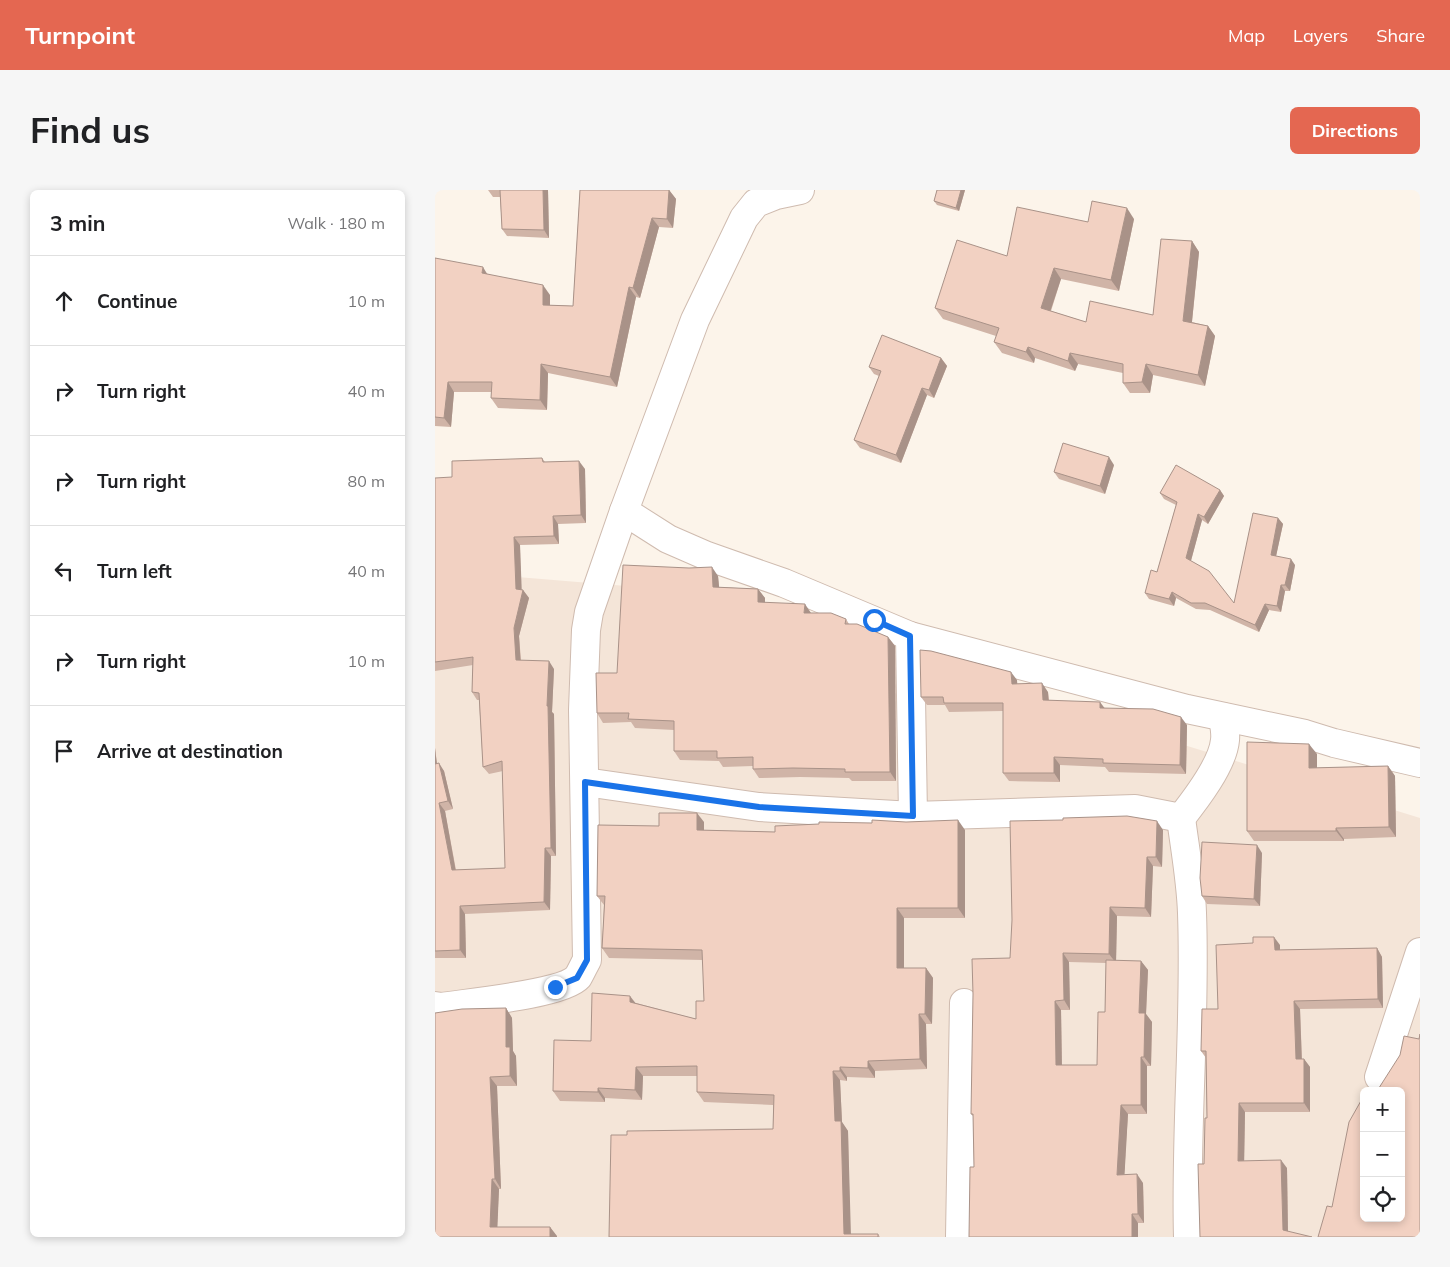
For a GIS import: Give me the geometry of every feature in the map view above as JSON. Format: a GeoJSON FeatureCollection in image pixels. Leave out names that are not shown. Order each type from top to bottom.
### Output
{"type":"FeatureCollection","features":[{"type":"Feature","properties":{"kind":"street"},"geometry":{"type":"LineString","coordinates":[[435,1006],[442,1007],[528,994],[555,987],[577,978],[587,960],[583,710],[586,630],[589,612],[624,511],[695,320],[744,218],[756,203],[776,195],[800,190]]}},
{"type":"Feature","properties":{"kind":"street"},"geometry":{"type":"LineString","coordinates":[[624,511],[668,539],[707,556],[784,583],[910,636],[1187,709],[1305,734],[1334,743],[1420,763]]}},
{"type":"Feature","properties":{"kind":"street"},"geometry":{"type":"LineString","coordinates":[[910,636],[913,816]]}},
{"type":"Feature","properties":{"kind":"street"},"geometry":{"type":"LineString","coordinates":[[1188,1237],[1187,1177],[1193,967],[1192,920],[1181,818],[1202,792],[1224,750],[1223,717]]}},
{"type":"Feature","properties":{"kind":"street"},"geometry":{"type":"LineString","coordinates":[[585,782],[759,807],[913,816],[1135,809],[1181,818]]}},
{"type":"Feature","properties":{"kind":"street"},"geometry":{"type":"LineString","coordinates":[[1379,1077],[1420,952]]}},
{"type":"Feature","properties":{"kind":"street"},"geometry":{"type":"LineString","coordinates":[[960,1237],[964,1003]]}},
{"type":"Feature","properties":{"kind":"shaded area"},"geometry":{"type":"Polygon","coordinates":[[[458,572],[687,591],[1420,818],[1420,1237],[435,1237],[435,603],[458,572]]]}},
{"type":"Feature","properties":{"kind":"building"},"geometry":{"type":"Polygon","coordinates":[[[500,190],[543,190],[544,230],[502,229],[500,190]]]}},
{"type":"Feature","properties":{"kind":"building"},"geometry":{"type":"Polygon","coordinates":[[[580,190],[669,190],[667,219],[652,218],[633,288],[629,287],[610,377],[541,364],[540,400],[491,398],[492,382],[448,382],[444,418],[435,417],[435,258],[483,267],[482,273],[543,285],[543,305],[573,306],[580,190]]]}},
{"type":"Feature","properties":{"kind":"building"},"geometry":{"type":"Polygon","coordinates":[[[937,190],[961,190],[956,208],[934,201],[937,190]]]}},
{"type":"Feature","properties":{"kind":"building"},"geometry":{"type":"Polygon","coordinates":[[[1092,201],[1127,208],[1111,280],[1054,268],[1041,308],[1086,322],[1090,301],[1153,315],[1161,239],[1192,241],[1183,321],[1208,326],[1198,375],[1146,364],[1142,382],[1123,383],[1123,364],[1070,353],[1068,361],[1028,347],[1026,352],[994,342],[999,328],[935,308],[957,240],[1007,256],[1017,207],[1088,222],[1092,201]]]}},
{"type":"Feature","properties":{"kind":"building"},"geometry":{"type":"Polygon","coordinates":[[[882,335],[941,358],[929,390],[922,388],[896,455],[854,440],[881,371],[869,367],[882,335]]]}},
{"type":"Feature","properties":{"kind":"building"},"geometry":{"type":"Polygon","coordinates":[[[1063,443],[1109,457],[1100,486],[1054,472],[1063,443]]]}},
{"type":"Feature","properties":{"kind":"building"},"geometry":{"type":"Polygon","coordinates":[[[542,458],[543,462],[579,461],[581,515],[553,516],[554,536],[514,537],[516,589],[523,590],[514,628],[516,660],[549,661],[547,706],[551,848],[545,848],[544,902],[460,906],[460,950],[435,951],[435,764],[439,763],[448,801],[439,803],[452,870],[505,868],[502,761],[483,767],[479,693],[472,692],[473,657],[435,662],[435,478],[452,477],[452,461],[542,458]]]}},
{"type":"Feature","properties":{"kind":"building"},"geometry":{"type":"Polygon","coordinates":[[[1176,465],[1220,490],[1204,517],[1198,514],[1186,558],[1209,571],[1234,603],[1253,513],[1278,518],[1271,555],[1291,559],[1285,585],[1281,585],[1277,606],[1265,604],[1255,625],[1205,603],[1191,603],[1172,592],[1169,599],[1145,593],[1151,570],[1157,572],[1177,502],[1160,493],[1176,465]]]}},
{"type":"Feature","properties":{"kind":"building"},"geometry":{"type":"Polygon","coordinates":[[[623,565],[689,568],[712,567],[713,587],[758,589],[758,602],[805,604],[804,613],[831,613],[846,619],[845,624],[857,624],[888,637],[890,772],[845,772],[845,769],[753,769],[753,757],[717,758],[717,751],[674,751],[674,721],[628,719],[629,713],[597,713],[596,673],[617,673],[623,565]]]}},
{"type":"Feature","properties":{"kind":"building"},"geometry":{"type":"Polygon","coordinates":[[[920,650],[931,651],[1011,672],[1012,684],[1042,683],[1043,700],[1100,702],[1100,708],[1153,709],[1181,717],[1180,765],[1103,763],[1103,759],[1054,757],[1054,773],[1003,773],[1003,703],[944,703],[943,697],[921,697],[920,650]]]}},
{"type":"Feature","properties":{"kind":"building"},"geometry":{"type":"Polygon","coordinates":[[[1247,742],[1309,744],[1309,768],[1388,766],[1389,827],[1336,828],[1336,831],[1247,831],[1247,742]]]}},
{"type":"Feature","properties":{"kind":"building"},"geometry":{"type":"Polygon","coordinates":[[[659,813],[697,813],[697,830],[775,832],[775,826],[819,824],[819,822],[872,823],[872,820],[906,822],[958,820],[958,908],[897,908],[897,968],[926,968],[925,1014],[919,1014],[920,1059],[868,1061],[868,1068],[840,1067],[840,1071],[833,1071],[835,1121],[841,1121],[844,1234],[878,1234],[878,1237],[609,1237],[611,1135],[627,1135],[627,1131],[773,1129],[774,1095],[697,1092],[697,1066],[636,1067],[635,1090],[598,1088],[598,1092],[553,1091],[554,1040],[591,1041],[592,993],[630,996],[630,1002],[696,1019],[696,1001],[704,1001],[702,950],[602,948],[605,896],[597,896],[598,825],[659,826],[659,813]]]}},
{"type":"Feature","properties":{"kind":"building"},"geometry":{"type":"Polygon","coordinates":[[[1127,816],[1157,821],[1156,857],[1147,857],[1145,908],[1110,907],[1109,954],[1063,953],[1064,1000],[1055,1001],[1056,1065],[1097,1065],[1098,1012],[1105,1012],[1106,960],[1141,961],[1139,1013],[1145,1013],[1144,1057],[1141,1057],[1141,1105],[1121,1105],[1117,1175],[1137,1174],[1138,1214],[1132,1214],[1132,1237],[969,1237],[970,1167],[974,1167],[973,1114],[971,1114],[972,959],[1010,958],[1012,920],[1010,821],[1127,816]]]}},
{"type":"Feature","properties":{"kind":"building"},"geometry":{"type":"Polygon","coordinates":[[[1202,842],[1257,845],[1254,899],[1202,896],[1200,878],[1202,842]]]}},
{"type":"Feature","properties":{"kind":"building"},"geometry":{"type":"Polygon","coordinates":[[[1253,937],[1274,937],[1275,950],[1377,948],[1378,999],[1294,1001],[1296,1059],[1304,1059],[1304,1103],[1239,1103],[1238,1161],[1281,1160],[1283,1230],[1312,1237],[1200,1237],[1198,1164],[1204,1164],[1205,1118],[1207,1118],[1206,1051],[1201,1051],[1202,1009],[1218,1009],[1216,945],[1253,943],[1253,937]]]}},
{"type":"Feature","properties":{"kind":"building"},"geometry":{"type":"Polygon","coordinates":[[[506,1008],[506,1047],[510,1047],[510,1076],[490,1077],[495,1179],[492,1179],[490,1227],[550,1227],[550,1237],[435,1237],[435,1013],[462,1009],[506,1008]]]}},
{"type":"Feature","properties":{"kind":"building"},"geometry":{"type":"Polygon","coordinates":[[[1420,1034],[1420,1237],[1318,1237],[1327,1206],[1332,1207],[1349,1122],[1360,1103],[1360,1222],[1405,1222],[1405,1087],[1380,1087],[1400,1055],[1404,1036],[1419,1039],[1420,1034]]]}},
{"type":"Feature","properties":{"kind":"route"},"geometry":{"type":"LineString","coordinates":[[555,987],[577,978],[587,960],[585,782],[759,807],[913,816],[910,636],[874,620]]}}]}
